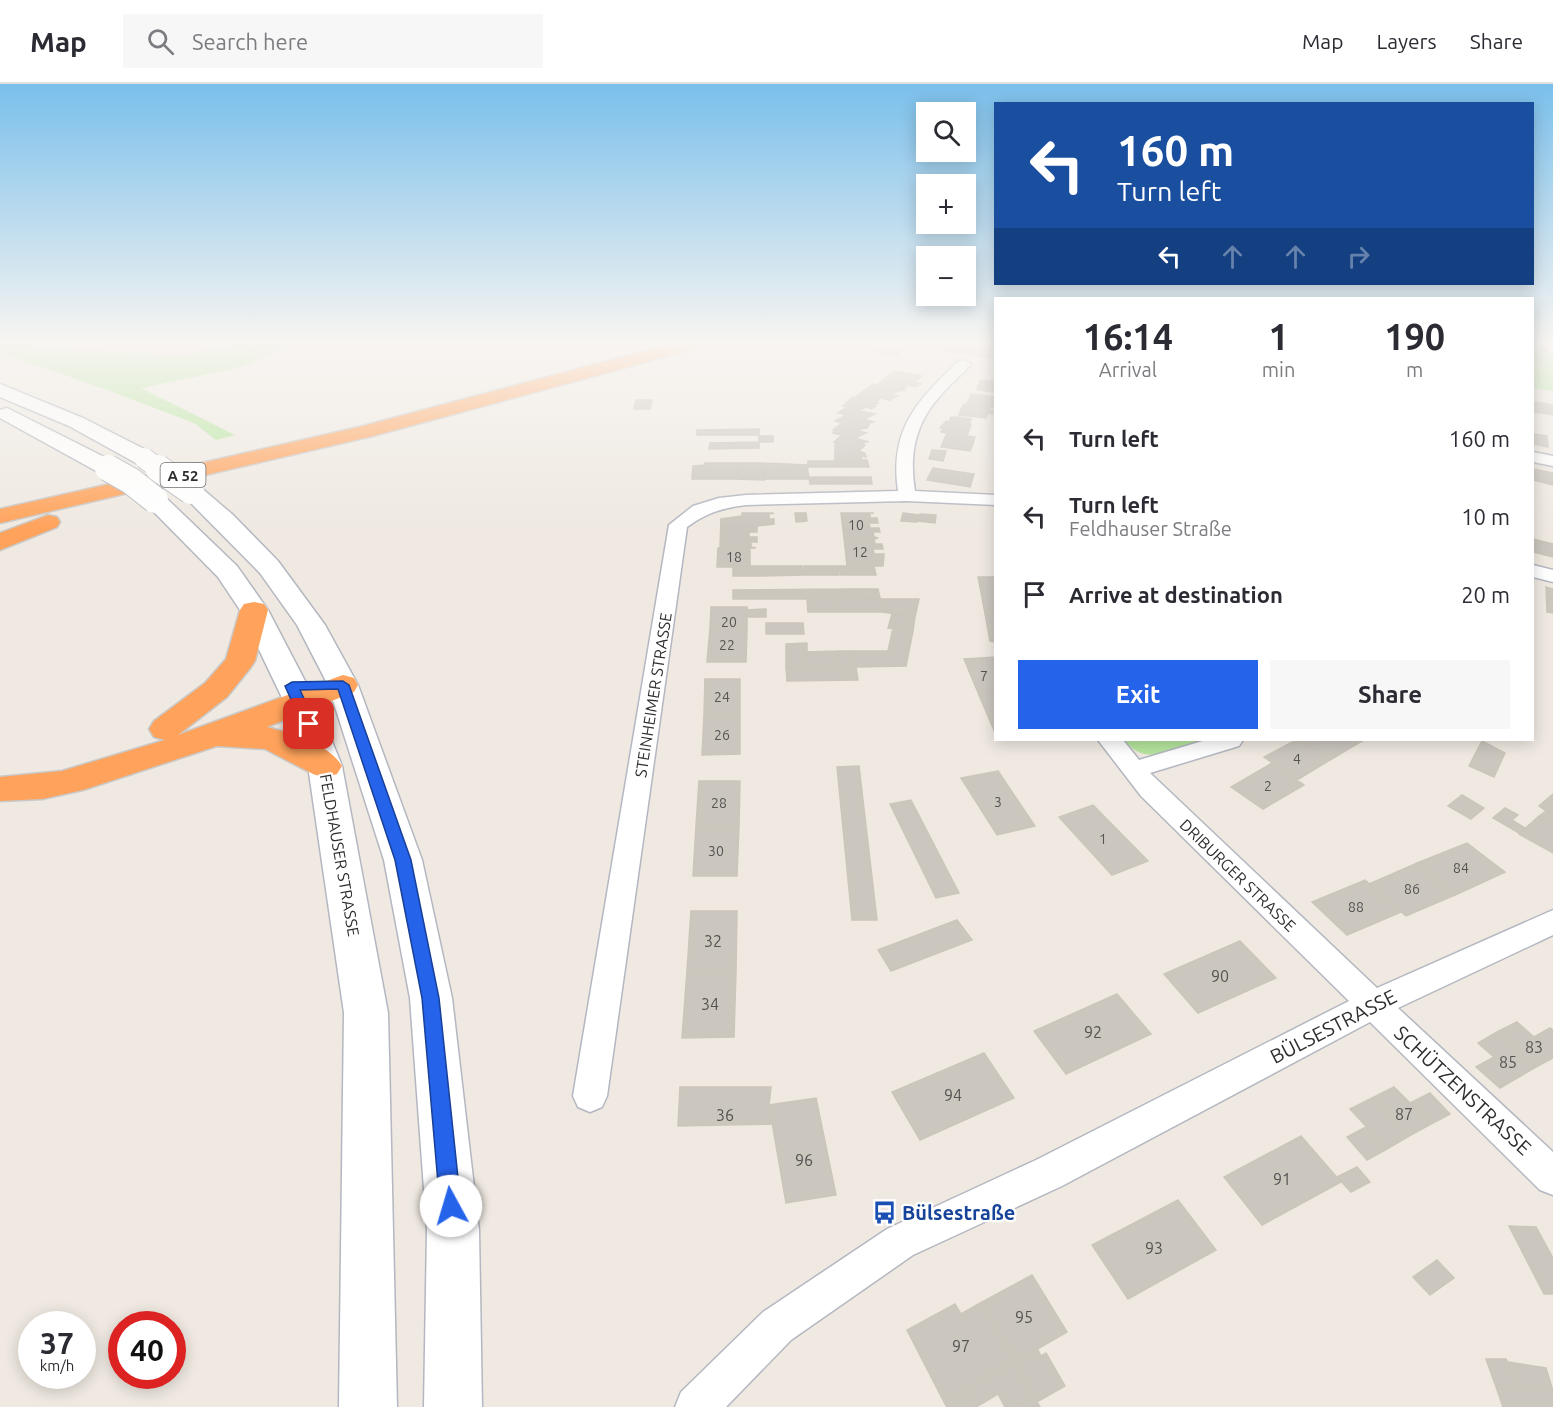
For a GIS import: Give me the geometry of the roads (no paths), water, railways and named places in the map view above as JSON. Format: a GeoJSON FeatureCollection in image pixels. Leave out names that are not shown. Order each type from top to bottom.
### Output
{"type":"FeatureCollection","features":[{"type":"Feature","properties":{"kind":"highway","name":"A 52"},"geometry":{"type":"LineString","coordinates":[[0,503],[88,484],[412,405]]}},
{"type":"Feature","properties":{"kind":"highway","name":"A 52"},"geometry":{"type":"LineString","coordinates":[[0,516],[366,432],[467,405]]}},
{"type":"Feature","properties":{"kind":"highway"},"geometry":{"type":"LineString","coordinates":[[0,542],[60,517],[100,504],[310,451],[366,432]]}},
{"type":"Feature","properties":{"kind":"highway"},"geometry":{"type":"LineString","coordinates":[[0,498],[88,484]]}},
{"type":"Feature","properties":{"kind":"highway"},"geometry":{"type":"LineString","coordinates":[[165,729],[216,690],[240,661],[254,610]]}},
{"type":"Feature","properties":{"kind":"highway"},"geometry":{"type":"LineString","coordinates":[[0,769],[38,768],[99,752],[165,729],[343,685]]}},
{"type":"Feature","properties":{"kind":"highway"},"geometry":{"type":"LineString","coordinates":[[0,789],[21,790],[85,778],[196,741],[297,695]]}},
{"type":"Feature","properties":{"kind":"highway"},"geometry":{"type":"LineString","coordinates":[[196,741],[243,734],[286,742],[325,766]]}},
{"type":"Feature","properties":{"kind":"main road"},"geometry":{"type":"LineString","coordinates":[[35,405],[76,422],[144,458],[191,491],[224,520],[269,567],[311,625],[343,685],[403,860],[431,998],[453,1230],[453,1407]]}},
{"type":"Feature","properties":{"kind":"main road","name":"FELDHAUSER STRASSE"},"geometry":{"type":"LineString","coordinates":[[0,411],[131,481],[191,533],[228,572],[254,610],[297,695],[325,766],[366,1013],[368,1407]]}},
{"type":"Feature","properties":{"kind":"street"},"geometry":{"type":"LineString","coordinates":[[907,496],[901,472],[903,451],[909,428],[926,405]]}},
{"type":"Feature","properties":{"kind":"street"},"geometry":{"type":"LineString","coordinates":[[1534,457],[1553,461]]}},
{"type":"Feature","properties":{"kind":"street","name":"STEINHEIMER STRASSE"},"geometry":{"type":"LineString","coordinates":[[590,1096],[678,525],[699,510],[719,503],[746,500],[907,496],[994,500]]}},
{"type":"Feature","properties":{"kind":"street"},"geometry":{"type":"LineString","coordinates":[[1534,571],[1553,576]]}},
{"type":"Feature","properties":{"kind":"street","name":"DRIBURGER STRASSE"},"geometry":{"type":"LineString","coordinates":[[1111,741],[1150,790],[1372,1005]]}},
{"type":"Feature","properties":{"kind":"street"},"geometry":{"type":"LineString","coordinates":[[1133,770],[1228,741]]}},
{"type":"Feature","properties":{"kind":"street","name":"BÜLSESTRASSE"},"geometry":{"type":"LineString","coordinates":[[696,1407],[777,1326],[900,1242],[1048,1173],[1372,1005],[1553,922]]}},
{"type":"Feature","properties":{"kind":"street","name":"SCHÜTZENSTRASSE"},"geometry":{"type":"LineString","coordinates":[[1372,1005],[1553,1177]]}},
{"type":"Feature","properties":{"kind":"place","name":"Bülsestraße"},"geometry":{"type":"Point","coordinates":[884,1212]}}]}
